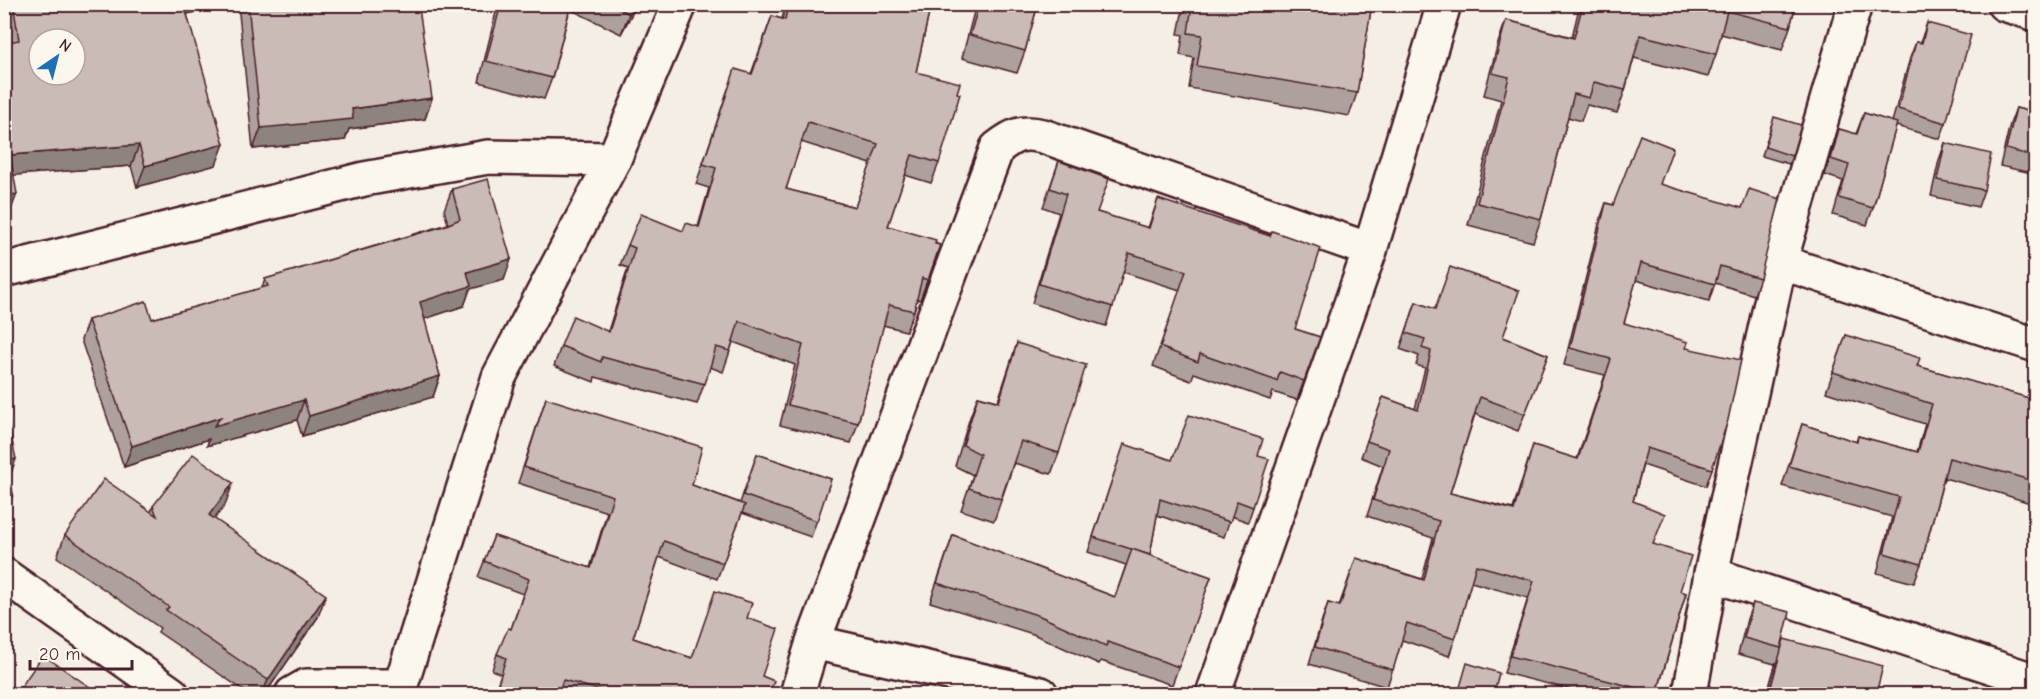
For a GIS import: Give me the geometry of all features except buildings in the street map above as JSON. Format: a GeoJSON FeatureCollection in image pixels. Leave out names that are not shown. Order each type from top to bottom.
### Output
{"type":"FeatureCollection","features":[{"type":"Feature","properties":{"kind":"street"},"geometry":{"type":"LineString","coordinates":[[292,694],[306,686],[400,690],[499,377],[614,159],[680,4]]}},
{"type":"Feature","properties":{"kind":"street"},"geometry":{"type":"LineString","coordinates":[[1213,694],[1370,250],[1444,4]]}},
{"type":"Feature","properties":{"kind":"street"},"geometry":{"type":"LineString","coordinates":[[1690,694],[1711,574],[1780,262],[1855,4]]}},
{"type":"Feature","properties":{"kind":"street"},"geometry":{"type":"LineString","coordinates":[[2004,4],[2036,14]]}},
{"type":"Feature","properties":{"kind":"street"},"geometry":{"type":"LineString","coordinates":[[797,694],[813,642],[998,148],[1014,135],[1027,132],[1043,136],[1370,250]]}},
{"type":"Feature","properties":{"kind":"street"},"geometry":{"type":"LineString","coordinates":[[4,270],[375,177],[488,157],[614,159]]}},
{"type":"Feature","properties":{"kind":"street"},"geometry":{"type":"LineString","coordinates":[[1780,262],[2036,345]]}},
{"type":"Feature","properties":{"kind":"street"},"geometry":{"type":"LineString","coordinates":[[1711,574],[2036,681]]}},
{"type":"Feature","properties":{"kind":"street"},"geometry":{"type":"LineString","coordinates":[[4,575],[172,694]]}},
{"type":"Feature","properties":{"kind":"street"},"geometry":{"type":"LineString","coordinates":[[813,642],[1041,694]]}}]}
